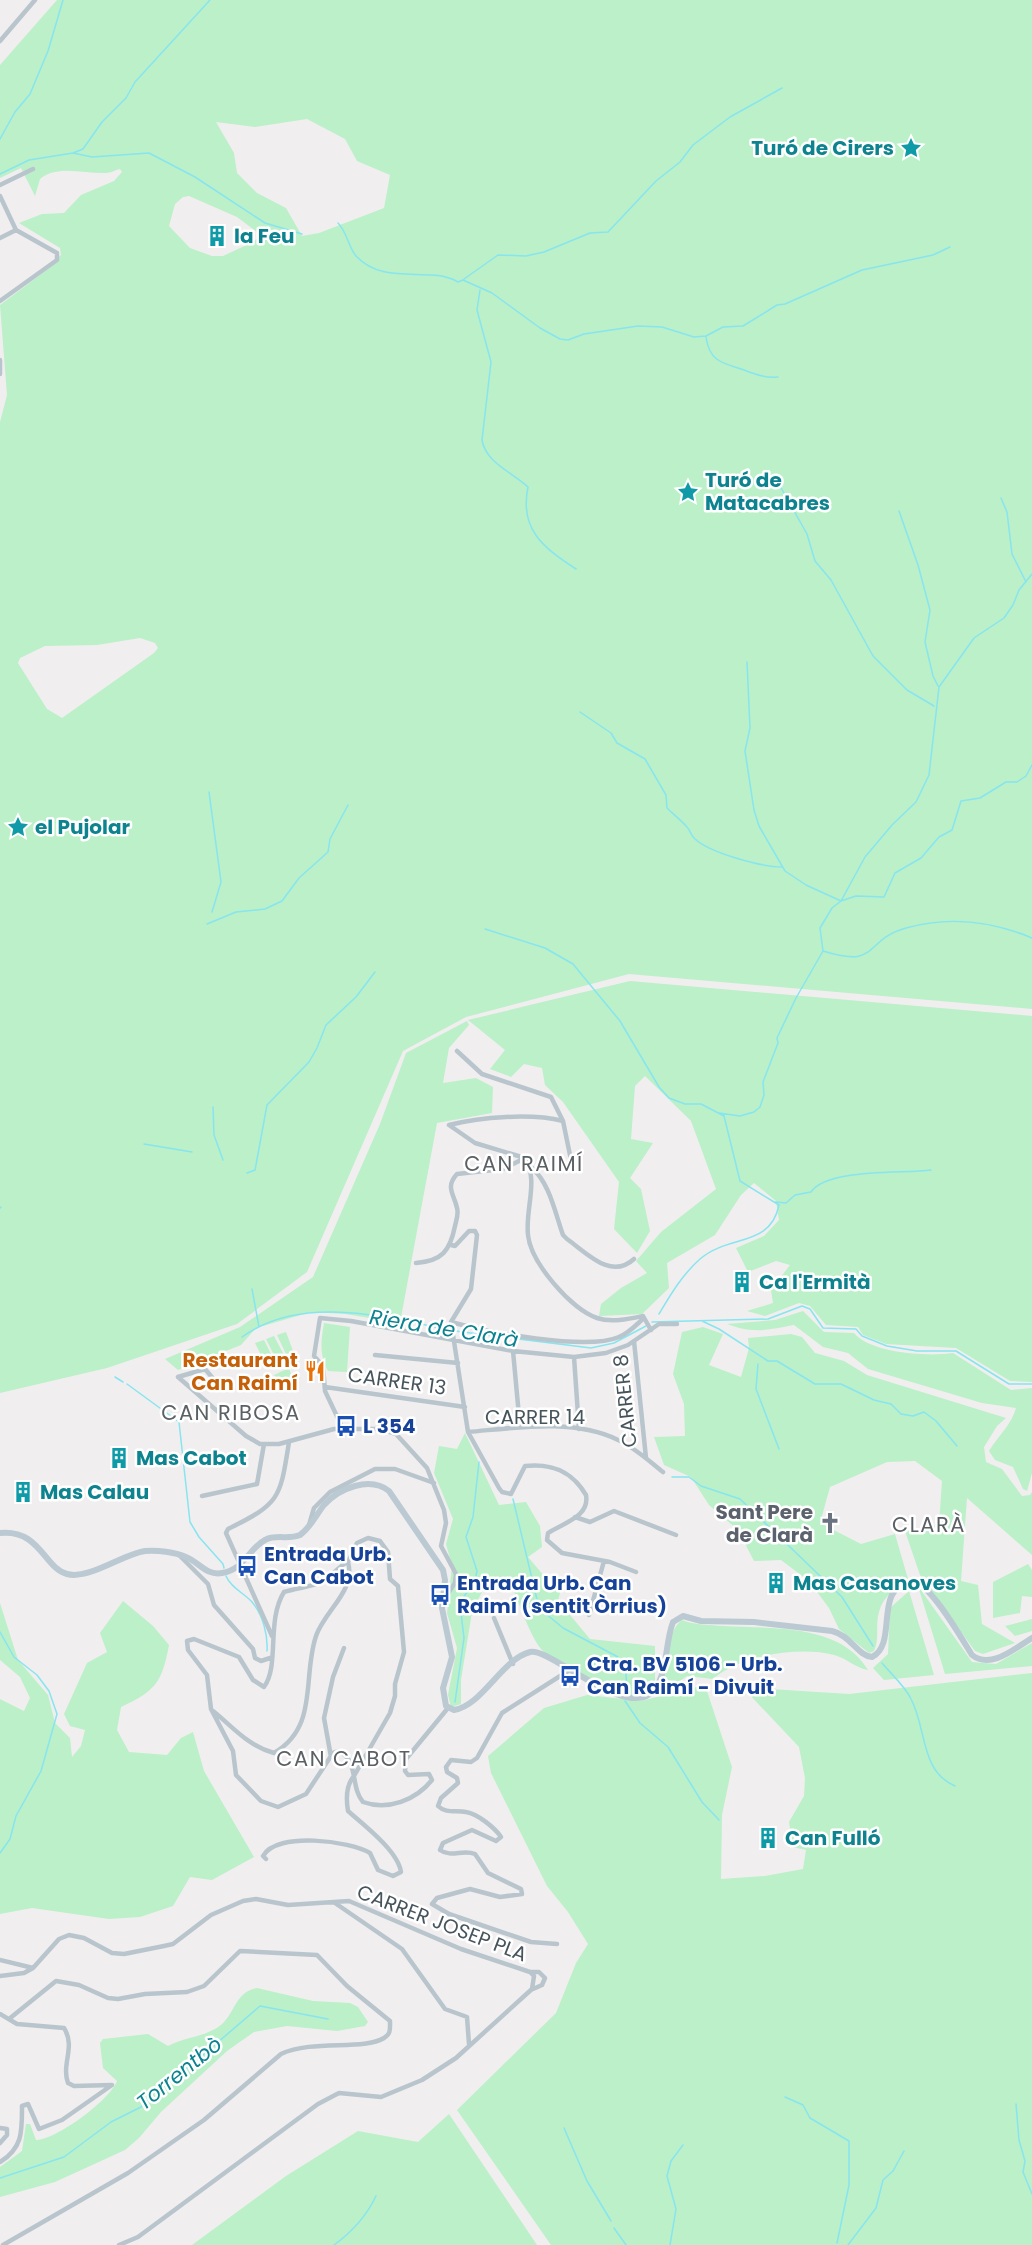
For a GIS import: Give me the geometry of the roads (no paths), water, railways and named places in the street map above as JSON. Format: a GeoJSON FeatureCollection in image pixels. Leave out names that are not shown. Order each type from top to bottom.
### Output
{"type":"FeatureCollection","features":[{"type":"Feature","properties":{"kind":"street"},"geometry":{"type":"LineString","coordinates":[[0,41],[35,0]]}},
{"type":"Feature","properties":{"kind":"street"},"geometry":{"type":"LineString","coordinates":[[0,185],[33,169]]}},
{"type":"Feature","properties":{"kind":"street"},"geometry":{"type":"LineString","coordinates":[[0,196],[16,230],[57,254],[57,260],[0,301]]}},
{"type":"Feature","properties":{"kind":"street"},"geometry":{"type":"LineString","coordinates":[[0,238],[16,230]]}},
{"type":"Feature","properties":{"kind":"street"},"geometry":{"type":"LineString","coordinates":[[0,360],[1,374]]}},
{"type":"Feature","properties":{"kind":"street"},"geometry":{"type":"LineString","coordinates":[[457,1051],[482,1074],[551,1097],[563,1121],[571,1160]]}},
{"type":"Feature","properties":{"kind":"street"},"geometry":{"type":"LineString","coordinates":[[563,1121],[541,1116],[468,1120],[448,1125],[475,1143],[525,1158],[537,1172],[551,1198],[563,1235],[567,1239],[608,1266],[617,1269],[626,1267],[634,1259]]}},
{"type":"Feature","properties":{"kind":"street"},"geometry":{"type":"LineString","coordinates":[[416,1263],[439,1259],[446,1254],[451,1245],[458,1215],[450,1190],[450,1181],[463,1172],[503,1169],[525,1158]]}},
{"type":"Feature","properties":{"kind":"street"},"geometry":{"type":"LineString","coordinates":[[531,1167],[528,1235],[533,1252],[544,1272],[582,1310],[598,1318],[644,1318]]}},
{"type":"Feature","properties":{"kind":"street"},"geometry":{"type":"LineString","coordinates":[[451,1245],[455,1246],[469,1231],[475,1231],[477,1235],[471,1289],[451,1322],[468,1432],[490,1474],[506,1494],[514,1491],[525,1466],[541,1466],[566,1471],[586,1495],[585,1508],[575,1517],[548,1533],[547,1540],[562,1553],[604,1561],[636,1572]]}},
{"type":"Feature","properties":{"kind":"street"},"geometry":{"type":"LineString","coordinates":[[344,1429],[328,1399],[323,1366],[314,1356],[320,1318],[351,1321],[513,1351],[574,1357],[606,1353],[634,1341],[659,1324],[677,1324]]}},
{"type":"Feature","properties":{"kind":"street"},"geometry":{"type":"LineString","coordinates":[[451,1322],[476,1329],[599,1342],[621,1337],[644,1318]]}},
{"type":"Feature","properties":{"kind":"street"},"geometry":{"type":"LineString","coordinates":[[644,1318],[651,1330]]}},
{"type":"Feature","properties":{"kind":"street","name":"CARRER 8"},"geometry":{"type":"LineString","coordinates":[[634,1341],[646,1458]]}},
{"type":"Feature","properties":{"kind":"street"},"geometry":{"type":"LineString","coordinates":[[513,1351],[520,1427]]}},
{"type":"Feature","properties":{"kind":"street"},"geometry":{"type":"LineString","coordinates":[[375,1355],[458,1363]]}},
{"type":"Feature","properties":{"kind":"street"},"geometry":{"type":"LineString","coordinates":[[574,1357],[579,1429]]}},
{"type":"Feature","properties":{"kind":"street"},"geometry":{"type":"LineString","coordinates":[[222,1389],[205,1369],[178,1377],[246,1436],[264,1444],[289,1442],[334,1429],[390,1430],[427,1468],[446,1517],[441,1546],[456,1574],[455,1583],[442,1602]]}},
{"type":"Feature","properties":{"kind":"street","name":"CARRER 13"},"geometry":{"type":"LineString","coordinates":[[326,1387],[465,1407]]}},
{"type":"Feature","properties":{"kind":"street","name":"CARRER 14"},"geometry":{"type":"LineString","coordinates":[[468,1432],[520,1427],[579,1429],[619,1440],[663,1472]]}},
{"type":"Feature","properties":{"kind":"street"},"geometry":{"type":"LineString","coordinates":[[272,1636],[242,1564],[226,1533],[228,1529],[276,1499],[282,1488],[289,1442]]}},
{"type":"Feature","properties":{"kind":"street"},"geometry":{"type":"LineString","coordinates":[[202,1496],[257,1484],[264,1444]]}},
{"type":"Feature","properties":{"kind":"street"},"geometry":{"type":"LineString","coordinates":[[309,1527],[314,1508],[330,1492],[375,1469],[395,1469],[434,1483]]}},
{"type":"Feature","properties":{"kind":"street"},"geometry":{"type":"LineString","coordinates":[[0,1533],[11,1533],[31,1541],[58,1569],[68,1575],[81,1574],[146,1551],[179,1555],[213,1573],[230,1571],[242,1564],[265,1540],[296,1537],[309,1527],[325,1504],[338,1495],[366,1483],[385,1487],[440,1565],[445,1580],[442,1602],[452,1657],[443,1692],[448,1708]]}},
{"type":"Feature","properties":{"kind":"street"},"geometry":{"type":"LineString","coordinates":[[575,1517],[590,1522],[614,1511],[676,1535]]}},
{"type":"Feature","properties":{"kind":"street"},"geometry":{"type":"LineString","coordinates":[[266,1859],[263,1856],[266,1851],[290,1840],[338,1842],[357,1846],[370,1852],[378,1870],[393,1876],[401,1872],[400,1864],[378,1835],[348,1810],[348,1793],[354,1776],[390,1713],[404,1652],[398,1586],[390,1579],[388,1552],[380,1541],[368,1538],[357,1543],[348,1562],[320,1582],[285,1592],[277,1604],[270,1658],[271,1677],[264,1687],[253,1680],[239,1657],[194,1639],[187,1641],[188,1650],[207,1675],[211,1709],[232,1751],[236,1775],[261,1802],[278,1807],[306,1794],[331,1757],[339,1750],[346,1754],[354,1776],[360,1798],[368,1804],[395,1803],[417,1795],[432,1780],[429,1774],[408,1774],[405,1771],[406,1760],[448,1708]]}},
{"type":"Feature","properties":{"kind":"street"},"geometry":{"type":"LineString","coordinates":[[179,1555],[208,1584],[214,1605],[253,1649],[255,1658],[261,1661],[270,1658]]}},
{"type":"Feature","properties":{"kind":"street"},"geometry":{"type":"LineString","coordinates":[[589,1615],[604,1561]]}},
{"type":"Feature","properties":{"kind":"street"},"geometry":{"type":"LineString","coordinates":[[211,1709],[246,1741],[262,1750],[274,1753],[294,1738],[305,1708],[310,1664],[317,1634],[348,1584],[351,1572],[348,1562]]}},
{"type":"Feature","properties":{"kind":"street"},"geometry":{"type":"LineString","coordinates":[[448,1708],[454,1710],[464,1707],[524,1655],[537,1652],[568,1671],[623,1696],[647,1695],[659,1681],[673,1622],[683,1616],[701,1621],[754,1622],[832,1631],[844,1635],[864,1654],[872,1657],[884,1643],[890,1599],[898,1589],[911,1582],[917,1582],[928,1590],[972,1654],[980,1660],[987,1661],[1001,1656],[1032,1638]]}},
{"type":"Feature","properties":{"kind":"street"},"geometry":{"type":"LineString","coordinates":[[494,1618],[513,1664]]}},
{"type":"Feature","properties":{"kind":"street"},"geometry":{"type":"LineString","coordinates":[[331,1757],[324,1718],[333,1677],[344,1648]]}},
{"type":"Feature","properties":{"kind":"street"},"geometry":{"type":"LineString","coordinates":[[557,1944],[531,1942],[449,1914],[432,1904],[437,1898],[470,1889],[500,1897],[522,1894],[521,1889],[488,1873],[475,1854],[466,1851],[449,1854],[440,1850],[443,1844],[472,1830],[496,1841],[501,1837],[468,1812],[441,1809],[438,1806],[441,1798],[458,1783],[457,1778],[447,1772],[446,1767],[451,1760],[471,1762],[477,1758],[502,1713],[568,1671]]}},
{"type":"Feature","properties":{"kind":"street","name":"CARRER JOSEP PLA"},"geometry":{"type":"LineString","coordinates":[[33,1968],[59,1939],[69,1935],[84,1938],[111,1953],[124,1953],[174,1944],[197,1923],[243,1901],[271,1900],[288,1905],[349,1902],[461,1949],[530,1972],[535,1980],[532,1989]]}},
{"type":"Feature","properties":{"kind":"street"},"geometry":{"type":"LineString","coordinates":[[335,1903],[402,1948],[445,2009],[467,2017],[469,2045]]}},
{"type":"Feature","properties":{"kind":"street"},"geometry":{"type":"LineString","coordinates":[[3,2245],[128,2174],[204,2120],[281,2054],[293,2048],[312,2044],[371,2043],[386,2037],[391,2031],[390,2021],[343,1982],[317,1955],[283,1954],[262,1950],[240,1951],[204,1986],[187,1992],[146,1994],[118,1999],[108,1998],[79,1985],[56,1981],[9,2019]]}},
{"type":"Feature","properties":{"kind":"street"},"geometry":{"type":"LineString","coordinates":[[0,1960],[33,1968]]}},
{"type":"Feature","properties":{"kind":"street"},"geometry":{"type":"LineString","coordinates":[[0,1976],[24,1973],[33,1968]]}},
{"type":"Feature","properties":{"kind":"street"},"geometry":{"type":"LineString","coordinates":[[119,2245],[138,2237],[318,2104],[339,2093],[381,2097],[401,2091],[442,2069],[502,2019],[532,1989],[542,1985],[545,1978],[539,1972],[530,1972]]}},
{"type":"Feature","properties":{"kind":"street"},"geometry":{"type":"LineString","coordinates":[[0,2014],[26,2025],[54,2025],[64,2028],[69,2036],[70,2048],[64,2073],[68,2083],[74,2086],[112,2085],[62,2120],[39,2129],[28,2104],[22,2106],[22,2130],[18,2148],[0,2162]]}},
{"type":"Feature","properties":{"kind":"street"},"geometry":{"type":"LineString","coordinates":[[0,2128],[7,2129],[7,2135],[0,2143]]}},
{"type":"Feature","properties":{"kind":"waterway"},"geometry":{"type":"LineString","coordinates":[[0,139],[15,112],[30,94],[48,51],[63,0]]}},
{"type":"Feature","properties":{"kind":"waterway"},"geometry":{"type":"LineString","coordinates":[[0,174],[29,160],[73,153],[83,149],[102,122],[126,98],[135,82],[210,0]]}},
{"type":"Feature","properties":{"kind":"waterway"},"geometry":{"type":"LineString","coordinates":[[464,279],[498,255],[526,256],[544,252],[590,233],[608,232],[656,181],[680,162],[693,145],[730,117],[782,88]]}},
{"type":"Feature","properties":{"kind":"waterway"},"geometry":{"type":"LineString","coordinates":[[73,153],[92,157],[149,153],[195,177],[265,223],[302,234]]}},
{"type":"Feature","properties":{"kind":"waterway"},"geometry":{"type":"LineString","coordinates":[[338,223],[356,256],[368,265],[380,271],[434,275],[458,282],[463,280],[492,293],[540,328],[560,339],[568,340],[584,334],[638,326],[662,327],[694,337],[706,336],[723,327],[743,326],[777,305],[785,304],[862,270],[933,255],[950,247]]}},
{"type":"Feature","properties":{"kind":"waterway"},"geometry":{"type":"LineString","coordinates":[[480,290],[477,310],[491,362],[482,440],[484,448],[494,461],[528,487],[526,502],[531,526],[544,545],[576,569]]}},
{"type":"Feature","properties":{"kind":"waterway"},"geometry":{"type":"LineString","coordinates":[[706,337],[713,356],[722,362],[759,375],[778,377]]}},
{"type":"Feature","properties":{"kind":"waterway"},"geometry":{"type":"LineString","coordinates":[[780,486],[807,534],[815,561],[831,580],[873,656],[907,690],[934,706]]}},
{"type":"Feature","properties":{"kind":"waterway"},"geometry":{"type":"LineString","coordinates":[[1001,498],[1007,512],[1012,554],[1026,582]]}},
{"type":"Feature","properties":{"kind":"waterway"},"geometry":{"type":"LineString","coordinates":[[899,511],[918,565],[930,610],[925,642],[933,676],[938,686]]}},
{"type":"Feature","properties":{"kind":"waterway"},"geometry":{"type":"LineString","coordinates":[[823,951],[820,928],[832,908],[841,901],[865,857],[892,825],[916,802],[929,775],[939,687],[974,638],[1004,618],[1019,590],[1032,574]]}},
{"type":"Feature","properties":{"kind":"waterway"},"geometry":{"type":"LineString","coordinates":[[747,662],[750,728],[745,751],[754,810],[759,826],[785,871],[806,885],[841,901],[856,896],[884,897],[895,873],[921,858],[939,837],[952,830],[961,801],[980,798],[1006,782],[1017,782],[1026,776],[1032,765]]}},
{"type":"Feature","properties":{"kind":"waterway"},"geometry":{"type":"LineString","coordinates":[[580,712],[611,733],[617,743],[645,759],[666,795],[667,808],[687,827],[695,839],[712,849],[737,858],[762,865],[782,867]]}},
{"type":"Feature","properties":{"kind":"waterway"},"geometry":{"type":"LineString","coordinates":[[209,792],[221,882],[212,912]]}},
{"type":"Feature","properties":{"kind":"waterway"},"geometry":{"type":"LineString","coordinates":[[207,924],[236,912],[265,909],[282,901],[299,878],[328,852],[330,839],[348,805]]}},
{"type":"Feature","properties":{"kind":"waterway"},"geometry":{"type":"LineString","coordinates":[[719,1113],[740,1116],[754,1112],[760,1107],[764,1095],[763,1082],[778,1043],[777,1038],[796,998],[823,951],[841,956],[863,955],[892,933],[922,924],[954,921],[986,924],[1032,938]]}},
{"type":"Feature","properties":{"kind":"waterway"},"geometry":{"type":"LineString","coordinates":[[485,929],[545,948],[573,964],[620,1021],[659,1087],[669,1098],[685,1104],[701,1104],[724,1116],[740,1181],[779,1205],[774,1219],[767,1228],[747,1239],[711,1251],[700,1259],[682,1278],[659,1314]]}},
{"type":"Feature","properties":{"kind":"waterway"},"geometry":{"type":"LineString","coordinates":[[247,1173],[255,1170],[267,1105],[309,1062],[326,1025],[356,997],[375,972]]}},
{"type":"Feature","properties":{"kind":"waterway"},"geometry":{"type":"LineString","coordinates":[[213,1107],[214,1135],[223,1160]]}},
{"type":"Feature","properties":{"kind":"waterway"},"geometry":{"type":"LineString","coordinates":[[144,1144],[192,1152]]}},
{"type":"Feature","properties":{"kind":"waterway"},"geometry":{"type":"LineString","coordinates":[[775,1202],[786,1203],[795,1195],[811,1192],[820,1184],[833,1179],[866,1174],[931,1170]]}},
{"type":"Feature","properties":{"kind":"waterway"},"geometry":{"type":"LineString","coordinates":[[252,1289],[259,1327]]}},
{"type":"Feature","properties":{"kind":"waterway","name":"Riera de Clarà"},"geometry":{"type":"LineString","coordinates":[[652,1322],[768,1319],[802,1306],[810,1309],[823,1328],[856,1329],[862,1336],[887,1346],[917,1351],[956,1351],[1009,1384],[1032,1384]]}},
{"type":"Feature","properties":{"kind":"waterway","name":"Riera de Clarà"},"geometry":{"type":"LineString","coordinates":[[242,1337],[265,1324],[291,1316],[317,1312],[371,1315],[450,1330]]}},
{"type":"Feature","properties":{"kind":"waterway"},"geometry":{"type":"LineString","coordinates":[[702,1321],[719,1329],[768,1361],[777,1361],[815,1384],[841,1384],[874,1400],[891,1404],[901,1414],[913,1416],[924,1412],[936,1421],[957,1446]]}},
{"type":"Feature","properties":{"kind":"waterway","name":"Riera de Clarà"},"geometry":{"type":"LineString","coordinates":[[455,1331],[591,1348],[614,1343],[646,1326]]}},
{"type":"Feature","properties":{"kind":"waterway"},"geometry":{"type":"LineString","coordinates":[[758,1364],[756,1389],[779,1449]]}},
{"type":"Feature","properties":{"kind":"waterway"},"geometry":{"type":"LineString","coordinates":[[115,1377],[123,1382]]}},
{"type":"Feature","properties":{"kind":"waterway"},"geometry":{"type":"LineString","coordinates":[[127,1384],[179,1422],[190,1522],[224,1568]]}},
{"type":"Feature","properties":{"kind":"waterway"},"geometry":{"type":"LineString","coordinates":[[455,1702],[464,1638],[461,1613],[463,1598],[475,1580],[477,1571],[466,1537],[473,1517],[479,1462]]}},
{"type":"Feature","properties":{"kind":"waterway"},"geometry":{"type":"LineString","coordinates":[[672,1477],[689,1477],[701,1486],[740,1499],[842,1597],[873,1646]]}},
{"type":"Feature","properties":{"kind":"waterway"},"geometry":{"type":"LineString","coordinates":[[513,1499],[539,1608],[563,1628],[618,1657],[626,1674],[627,1690]]}},
{"type":"Feature","properties":{"kind":"waterway"},"geometry":{"type":"LineString","coordinates":[[226,1576],[234,1587],[252,1602],[259,1613],[266,1632],[267,1651]]}},
{"type":"Feature","properties":{"kind":"waterway"},"geometry":{"type":"LineString","coordinates":[[0,1632],[14,1657],[37,1675],[49,1691],[57,1714],[41,1771],[16,1816],[10,1839],[0,1853]]}},
{"type":"Feature","properties":{"kind":"waterway"},"geometry":{"type":"LineString","coordinates":[[882,1663],[911,1699],[930,1760],[944,1779],[955,1786]]}},
{"type":"Feature","properties":{"kind":"waterway"},"geometry":{"type":"LineString","coordinates":[[625,1701],[640,1723],[668,1747],[702,1802],[719,1820]]}},
{"type":"Feature","properties":{"kind":"waterway","name":"Torrentbò"},"geometry":{"type":"LineString","coordinates":[[0,2178],[64,2157],[111,2122],[141,2107],[169,2076],[189,2067],[260,2006],[328,2019]]}},
{"type":"Feature","properties":{"kind":"waterway"},"geometry":{"type":"LineString","coordinates":[[785,2097],[803,2105],[810,2118],[849,2141],[849,2185],[837,2243]]}},
{"type":"Feature","properties":{"kind":"waterway"},"geometry":{"type":"LineString","coordinates":[[1016,2104],[1019,2140],[1025,2161],[1023,2172],[1032,2194]]}},
{"type":"Feature","properties":{"kind":"waterway"},"geometry":{"type":"LineString","coordinates":[[564,2128],[587,2181],[611,2221]]}},
{"type":"Feature","properties":{"kind":"waterway"},"geometry":{"type":"LineString","coordinates":[[670,2245],[676,2209],[667,2176],[671,2161],[683,2145]]}},
{"type":"Feature","properties":{"kind":"waterway"},"geometry":{"type":"LineString","coordinates":[[848,2245],[876,2208],[883,2180],[893,2171],[904,2151]]}},
{"type":"Feature","properties":{"kind":"waterway"},"geometry":{"type":"LineString","coordinates":[[334,2245],[358,2224],[376,2196]]}},
{"type":"Feature","properties":{"kind":"waterway"},"geometry":{"type":"LineString","coordinates":[[614,2228],[626,2245]]}},
{"type":"Feature","properties":{"kind":"place","name":"Turó de Cirers"},"geometry":{"type":"Point","coordinates":[911,148]}},
{"type":"Feature","properties":{"kind":"place","name":"la Feu"},"geometry":{"type":"Point","coordinates":[217,236]}},
{"type":"Feature","properties":{"kind":"place","name":"Turó de Matacabres"},"geometry":{"type":"Point","coordinates":[688,492]}},
{"type":"Feature","properties":{"kind":"place","name":"el Pujolar"},"geometry":{"type":"Point","coordinates":[18,827]}},
{"type":"Feature","properties":{"kind":"place","name":"Ca l'Ermità"},"geometry":{"type":"Point","coordinates":[742,1282]}},
{"type":"Feature","properties":{"kind":"place","name":"Restaurant Can Raimí"},"geometry":{"type":"Point","coordinates":[315,1371]}},
{"type":"Feature","properties":{"kind":"place","name":"L 354"},"geometry":{"type":"Point","coordinates":[346,1426]}},
{"type":"Feature","properties":{"kind":"place","name":"Mas Cabot"},"geometry":{"type":"Point","coordinates":[119,1458]}},
{"type":"Feature","properties":{"kind":"place","name":"Mas Calau"},"geometry":{"type":"Point","coordinates":[23,1492]}},
{"type":"Feature","properties":{"kind":"place","name":"Sant Pere de Clarà"},"geometry":{"type":"Point","coordinates":[830,1523]}},
{"type":"Feature","properties":{"kind":"place","name":"Entrada Urb. Can Cabot"},"geometry":{"type":"Point","coordinates":[247,1566]}},
{"type":"Feature","properties":{"kind":"place","name":"Mas Casanoves"},"geometry":{"type":"Point","coordinates":[776,1583]}},
{"type":"Feature","properties":{"kind":"place","name":"Entrada Urb. Can Raimí (sentit Òrrius)"},"geometry":{"type":"Point","coordinates":[440,1595]}},
{"type":"Feature","properties":{"kind":"place","name":"Ctra. BV 5106 - Urb. Can Raimí - Divuit"},"geometry":{"type":"Point","coordinates":[570,1676]}},
{"type":"Feature","properties":{"kind":"place","name":"Can Fulló"},"geometry":{"type":"Point","coordinates":[768,1838]}},
{"type":"Feature","properties":{"kind":"district","name":"CAN RAIMÍ"},"geometry":{"type":"Point","coordinates":[524,1163]}},
{"type":"Feature","properties":{"kind":"district","name":"CAN RIBOSA"},"geometry":{"type":"Point","coordinates":[231,1412]}},
{"type":"Feature","properties":{"kind":"district","name":"CLARÀ"},"geometry":{"type":"Point","coordinates":[929,1524]}},
{"type":"Feature","properties":{"kind":"district","name":"CAN CABOT"},"geometry":{"type":"Point","coordinates":[344,1758]}}]}
